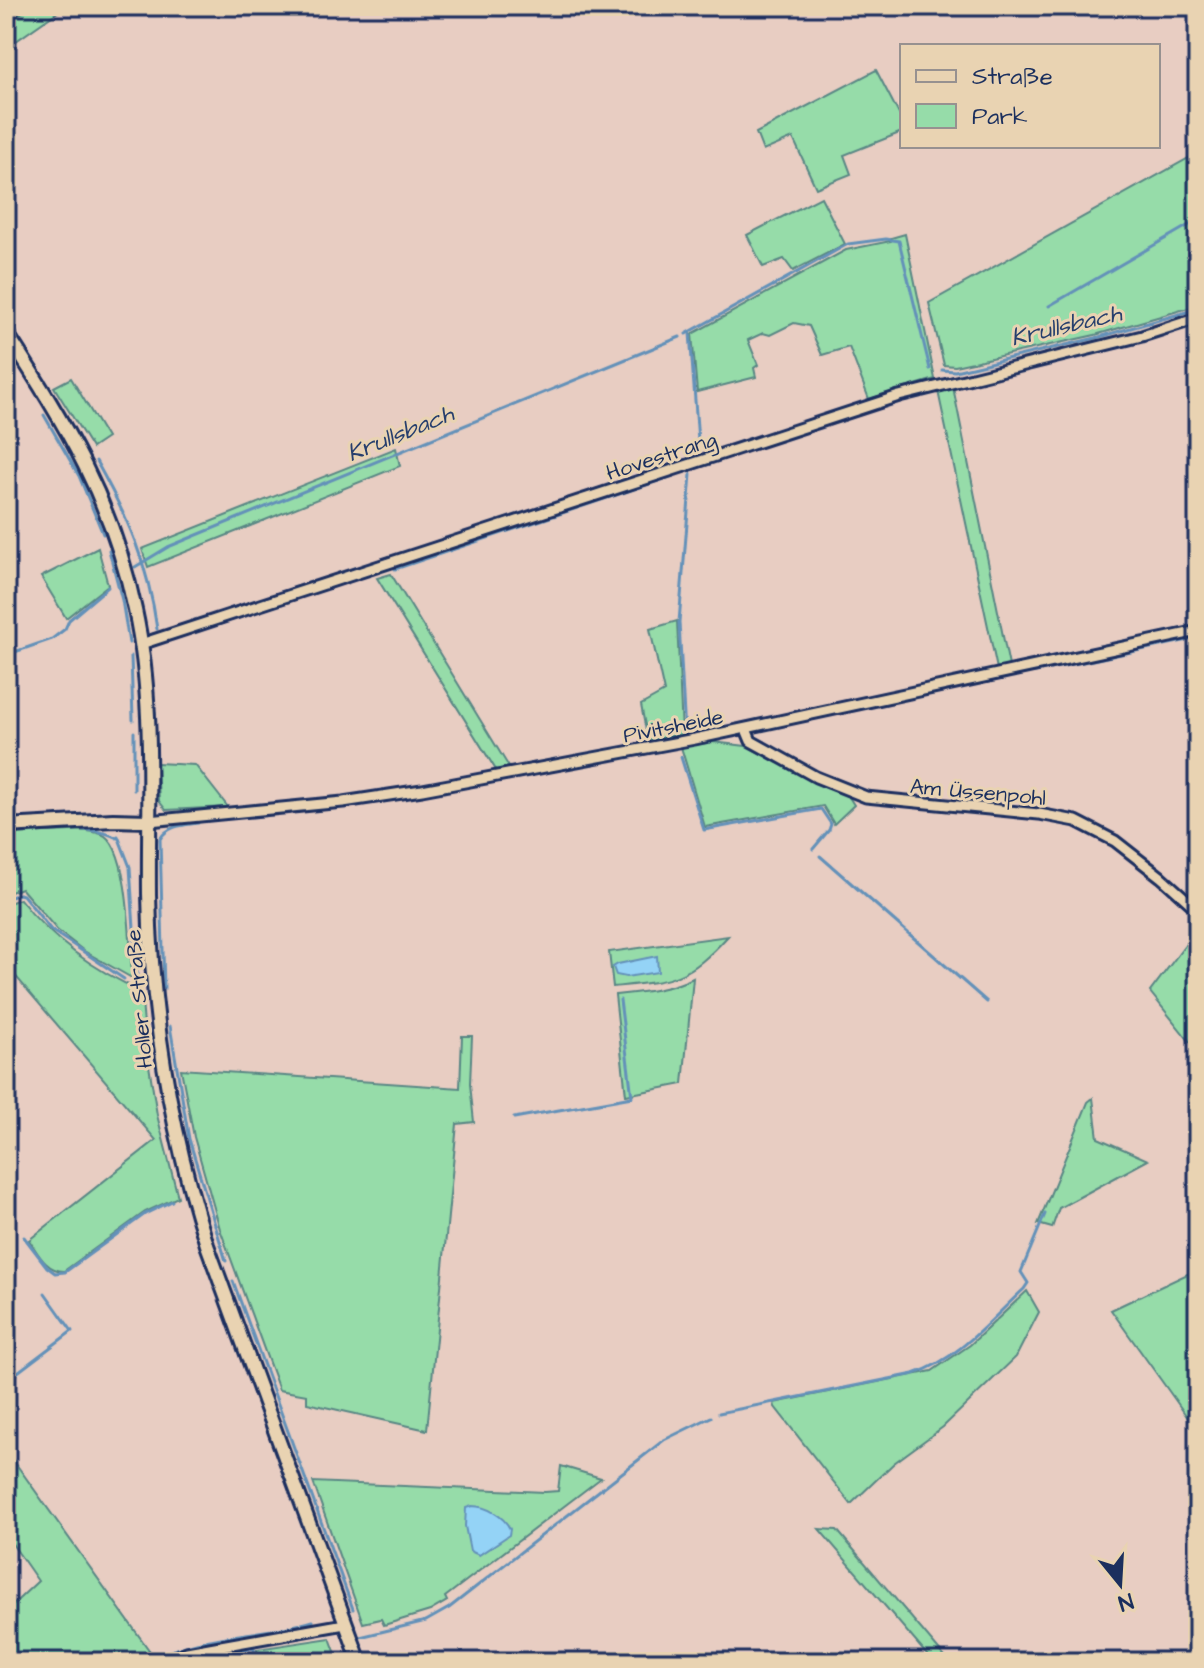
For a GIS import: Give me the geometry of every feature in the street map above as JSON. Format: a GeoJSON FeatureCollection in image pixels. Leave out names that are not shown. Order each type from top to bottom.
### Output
{"type":"FeatureCollection","features":[{"type":"Feature","properties":{"kind":"street","name":"Hovestrang"},"geometry":{"type":"LineString","coordinates":[[141,644],[899,396],[1142,336],[1198,318]]}},
{"type":"Feature","properties":{"kind":"street","name":"Holler Straße"},"geometry":{"type":"LineString","coordinates":[[6,332],[61,418],[99,492],[125,569],[141,644],[145,682],[154,998],[162,1064],[179,1151],[210,1255],[360,1662]]}},
{"type":"Feature","properties":{"kind":"street","name":"Pivitsheide"},"geometry":{"type":"LineString","coordinates":[[149,821],[343,802],[422,790],[746,729],[1198,631]]}},
{"type":"Feature","properties":{"kind":"street","name":"Am Üssenpohl"},"geometry":{"type":"LineString","coordinates":[[746,729],[751,741],[816,777],[866,797],[1039,814],[1076,821],[1115,841],[1198,910]]}},
{"type":"Feature","properties":{"kind":"street"},"geometry":{"type":"LineString","coordinates":[[6,826],[149,821]]}},
{"type":"Feature","properties":{"kind":"street"},"geometry":{"type":"LineString","coordinates":[[163,1662],[187,1652],[345,1624]]}},
{"type":"Feature","properties":{"kind":"green space"},"geometry":{"type":"Polygon","coordinates":[[[33,6],[66,6],[6,48],[6,22],[33,6]]]}},
{"type":"Feature","properties":{"kind":"green space"},"geometry":{"type":"Polygon","coordinates":[[[876,70],[900,116],[900,133],[844,155],[851,174],[816,188],[793,138],[763,151],[756,133],[876,70]]]}},
{"type":"Feature","properties":{"kind":"green space"},"geometry":{"type":"Polygon","coordinates":[[[1196,154],[1198,202],[1192,307],[1095,335],[955,366],[944,365],[929,303],[1196,154]]]}},
{"type":"Feature","properties":{"kind":"green space"},"geometry":{"type":"Polygon","coordinates":[[[821,197],[845,244],[793,271],[784,259],[763,267],[747,235],[821,197]]]}},
{"type":"Feature","properties":{"kind":"green space"},"geometry":{"type":"Polygon","coordinates":[[[905,234],[935,379],[869,399],[849,347],[822,355],[809,326],[794,323],[770,335],[763,333],[748,340],[758,365],[754,368],[756,377],[697,392],[692,334],[846,250],[891,241],[891,238],[905,234]]]}},
{"type":"Feature","properties":{"kind":"green space"},"geometry":{"type":"Polygon","coordinates":[[[71,378],[107,438],[92,448],[54,387],[71,378]]]}},
{"type":"Feature","properties":{"kind":"green space"},"geometry":{"type":"Polygon","coordinates":[[[953,387],[1009,666],[997,669],[938,391],[953,387]]]}},
{"type":"Feature","properties":{"kind":"green space"},"geometry":{"type":"Polygon","coordinates":[[[396,448],[400,466],[148,567],[142,549],[396,448]]]}},
{"type":"Feature","properties":{"kind":"green space"},"geometry":{"type":"Polygon","coordinates":[[[98,548],[108,585],[66,618],[41,577],[98,548]]]}},
{"type":"Feature","properties":{"kind":"green space"},"geometry":{"type":"Polygon","coordinates":[[[391,574],[509,767],[496,770],[377,578],[391,574]]]}},
{"type":"Feature","properties":{"kind":"green space"},"geometry":{"type":"Polygon","coordinates":[[[677,621],[682,734],[648,741],[641,705],[664,692],[650,629],[677,621]]]}},
{"type":"Feature","properties":{"kind":"green space"},"geometry":{"type":"Polygon","coordinates":[[[713,742],[746,746],[849,797],[854,805],[834,824],[823,806],[705,827],[681,747],[713,742]]]}},
{"type":"Feature","properties":{"kind":"green space"},"geometry":{"type":"Polygon","coordinates":[[[157,763],[195,765],[228,807],[166,810],[159,801],[157,763]]]}},
{"type":"Feature","properties":{"kind":"green space"},"geometry":{"type":"Polygon","coordinates":[[[73,831],[101,834],[111,842],[118,856],[127,899],[132,978],[84,951],[57,930],[21,888],[6,894],[6,835],[73,831]]]}},
{"type":"Feature","properties":{"kind":"green space"},"geometry":{"type":"Polygon","coordinates":[[[20,899],[45,927],[75,952],[107,974],[141,991],[157,1115],[178,1197],[145,1212],[64,1271],[47,1265],[29,1240],[156,1140],[6,965],[6,904],[20,899]]]}},
{"type":"Feature","properties":{"kind":"green space"},"geometry":{"type":"Polygon","coordinates":[[[1198,928],[1198,1052],[1150,992],[1198,928]]]}},
{"type":"Feature","properties":{"kind":"green space"},"geometry":{"type":"Polygon","coordinates":[[[728,936],[701,962],[677,976],[613,987],[609,952],[728,936]]]}},
{"type":"Feature","properties":{"kind":"green space"},"geometry":{"type":"Polygon","coordinates":[[[693,978],[683,1084],[626,1095],[615,995],[665,988],[693,978]]]}},
{"type":"Feature","properties":{"kind":"green space"},"geometry":{"type":"Polygon","coordinates":[[[462,1036],[472,1036],[470,1084],[474,1122],[457,1124],[427,1430],[307,1403],[307,1395],[279,1390],[220,1229],[194,1137],[181,1069],[460,1088],[462,1036]]]}},
{"type":"Feature","properties":{"kind":"green space"},"geometry":{"type":"Polygon","coordinates":[[[1093,1098],[1098,1138],[1148,1160],[1059,1208],[1052,1228],[1038,1224],[1088,1102],[1093,1098]]]}},
{"type":"Feature","properties":{"kind":"green space"},"geometry":{"type":"Polygon","coordinates":[[[1198,1269],[1198,1432],[1111,1310],[1198,1269]]]}},
{"type":"Feature","properties":{"kind":"green space"},"geometry":{"type":"Polygon","coordinates":[[[1027,1291],[1039,1312],[1016,1357],[943,1427],[894,1463],[851,1504],[775,1407],[774,1403],[932,1371],[970,1345],[1027,1291]]]}},
{"type":"Feature","properties":{"kind":"green space"},"geometry":{"type":"Polygon","coordinates":[[[6,1450],[154,1657],[146,1662],[6,1662],[6,1611],[38,1581],[6,1535],[6,1450]]]}},
{"type":"Feature","properties":{"kind":"green space"},"geometry":{"type":"Polygon","coordinates":[[[561,1466],[601,1478],[445,1597],[447,1601],[430,1611],[384,1625],[381,1619],[363,1623],[313,1482],[545,1492],[558,1491],[561,1466]]]}},
{"type":"Feature","properties":{"kind":"green space"},"geometry":{"type":"Polygon","coordinates":[[[819,1529],[837,1530],[949,1662],[933,1662],[819,1529]]]}},
{"type":"Feature","properties":{"kind":"green space"},"geometry":{"type":"Polygon","coordinates":[[[330,1638],[339,1662],[258,1662],[257,1649],[330,1638]]]}},
{"type":"Feature","properties":{"kind":"water"},"geometry":{"type":"Polygon","coordinates":[[[657,956],[658,972],[626,977],[616,975],[613,967],[618,964],[657,956]]]}},
{"type":"Feature","properties":{"kind":"water"},"geometry":{"type":"Polygon","coordinates":[[[472,1506],[494,1513],[510,1529],[509,1535],[479,1555],[470,1551],[465,1526],[466,1508],[472,1506]]]}},
{"type":"Feature","properties":{"kind":"waterway"},"geometry":{"type":"LineString","coordinates":[[1195,309],[1193,284],[1198,223]]}},
{"type":"Feature","properties":{"kind":"waterway"},"geometry":{"type":"LineString","coordinates":[[1049,306],[1189,225]]}},
{"type":"Feature","properties":{"kind":"waterway","name":"Krullsbach"},"geometry":{"type":"LineString","coordinates":[[686,334],[848,244],[886,239],[899,241],[930,369]]}},
{"type":"Feature","properties":{"kind":"waterway","name":"Krullsbach"},"geometry":{"type":"LineString","coordinates":[[942,370],[955,371],[1096,338],[1197,309]]}},
{"type":"Feature","properties":{"kind":"waterway"},"geometry":{"type":"LineString","coordinates":[[690,333],[698,441]]}},
{"type":"Feature","properties":{"kind":"waterway","name":"Krullsbach"},"geometry":{"type":"LineString","coordinates":[[135,567],[168,547],[680,337]]}},
{"type":"Feature","properties":{"kind":"waterway"},"geometry":{"type":"LineString","coordinates":[[44,415],[79,476],[103,534]]}},
{"type":"Feature","properties":{"kind":"waterway"},"geometry":{"type":"LineString","coordinates":[[96,461],[135,542],[148,583],[157,629]]}},
{"type":"Feature","properties":{"kind":"waterway"},"geometry":{"type":"LineString","coordinates":[[685,735],[679,622],[691,474]]}},
{"type":"Feature","properties":{"kind":"waterway"},"geometry":{"type":"LineString","coordinates":[[395,569],[673,476]]}},
{"type":"Feature","properties":{"kind":"waterway"},"geometry":{"type":"LineString","coordinates":[[109,550],[129,643]]}},
{"type":"Feature","properties":{"kind":"waterway","name":"Krullsbach"},"geometry":{"type":"LineString","coordinates":[[6,655],[52,639],[108,587]]}},
{"type":"Feature","properties":{"kind":"waterway"},"geometry":{"type":"LineString","coordinates":[[1035,672],[1198,638]]}},
{"type":"Feature","properties":{"kind":"waterway"},"geometry":{"type":"LineString","coordinates":[[131,656],[133,720]]}},
{"type":"Feature","properties":{"kind":"waterway"},"geometry":{"type":"LineString","coordinates":[[134,732],[134,790]]}},
{"type":"Feature","properties":{"kind":"waterway"},"geometry":{"type":"LineString","coordinates":[[681,757],[704,830],[821,809],[831,824],[813,849]]}},
{"type":"Feature","properties":{"kind":"waterway"},"geometry":{"type":"LineString","coordinates":[[164,989],[160,839],[172,828],[198,823]]}},
{"type":"Feature","properties":{"kind":"waterway"},"geometry":{"type":"LineString","coordinates":[[6,833],[79,829],[117,838]]}},
{"type":"Feature","properties":{"kind":"waterway"},"geometry":{"type":"LineString","coordinates":[[118,836],[130,867],[137,975]]}},
{"type":"Feature","properties":{"kind":"waterway"},"geometry":{"type":"LineString","coordinates":[[820,856],[987,1002]]}},
{"type":"Feature","properties":{"kind":"waterway"},"geometry":{"type":"LineString","coordinates":[[6,899],[23,895],[51,930],[124,979]]}},
{"type":"Feature","properties":{"kind":"waterway"},"geometry":{"type":"LineString","coordinates":[[514,1118],[632,1097],[620,1000]]}},
{"type":"Feature","properties":{"kind":"waterway"},"geometry":{"type":"LineString","coordinates":[[170,1026],[189,1139],[226,1261]]}},
{"type":"Feature","properties":{"kind":"waterway"},"geometry":{"type":"LineString","coordinates":[[24,1237],[47,1267],[55,1273],[65,1272],[145,1214],[172,1201]]}},
{"type":"Feature","properties":{"kind":"waterway"},"geometry":{"type":"LineString","coordinates":[[719,1413],[914,1374],[945,1359],[973,1338],[1024,1289],[1028,1283],[1021,1272],[1045,1214]]}},
{"type":"Feature","properties":{"kind":"waterway"},"geometry":{"type":"LineString","coordinates":[[233,1281],[353,1609]]}},
{"type":"Feature","properties":{"kind":"waterway"},"geometry":{"type":"LineString","coordinates":[[6,1381],[72,1331],[45,1293]]}},
{"type":"Feature","properties":{"kind":"waterway"},"geometry":{"type":"LineString","coordinates":[[360,1637],[426,1621],[449,1608],[664,1440],[711,1417]]}},
{"type":"Feature","properties":{"kind":"waterway"},"geometry":{"type":"LineString","coordinates":[[150,1662],[187,1646],[313,1621]]}},
{"type":"Feature","properties":{"kind":"waterway"},"geometry":{"type":"LineString","coordinates":[[179,1662],[254,1648],[255,1662]]}}]}
